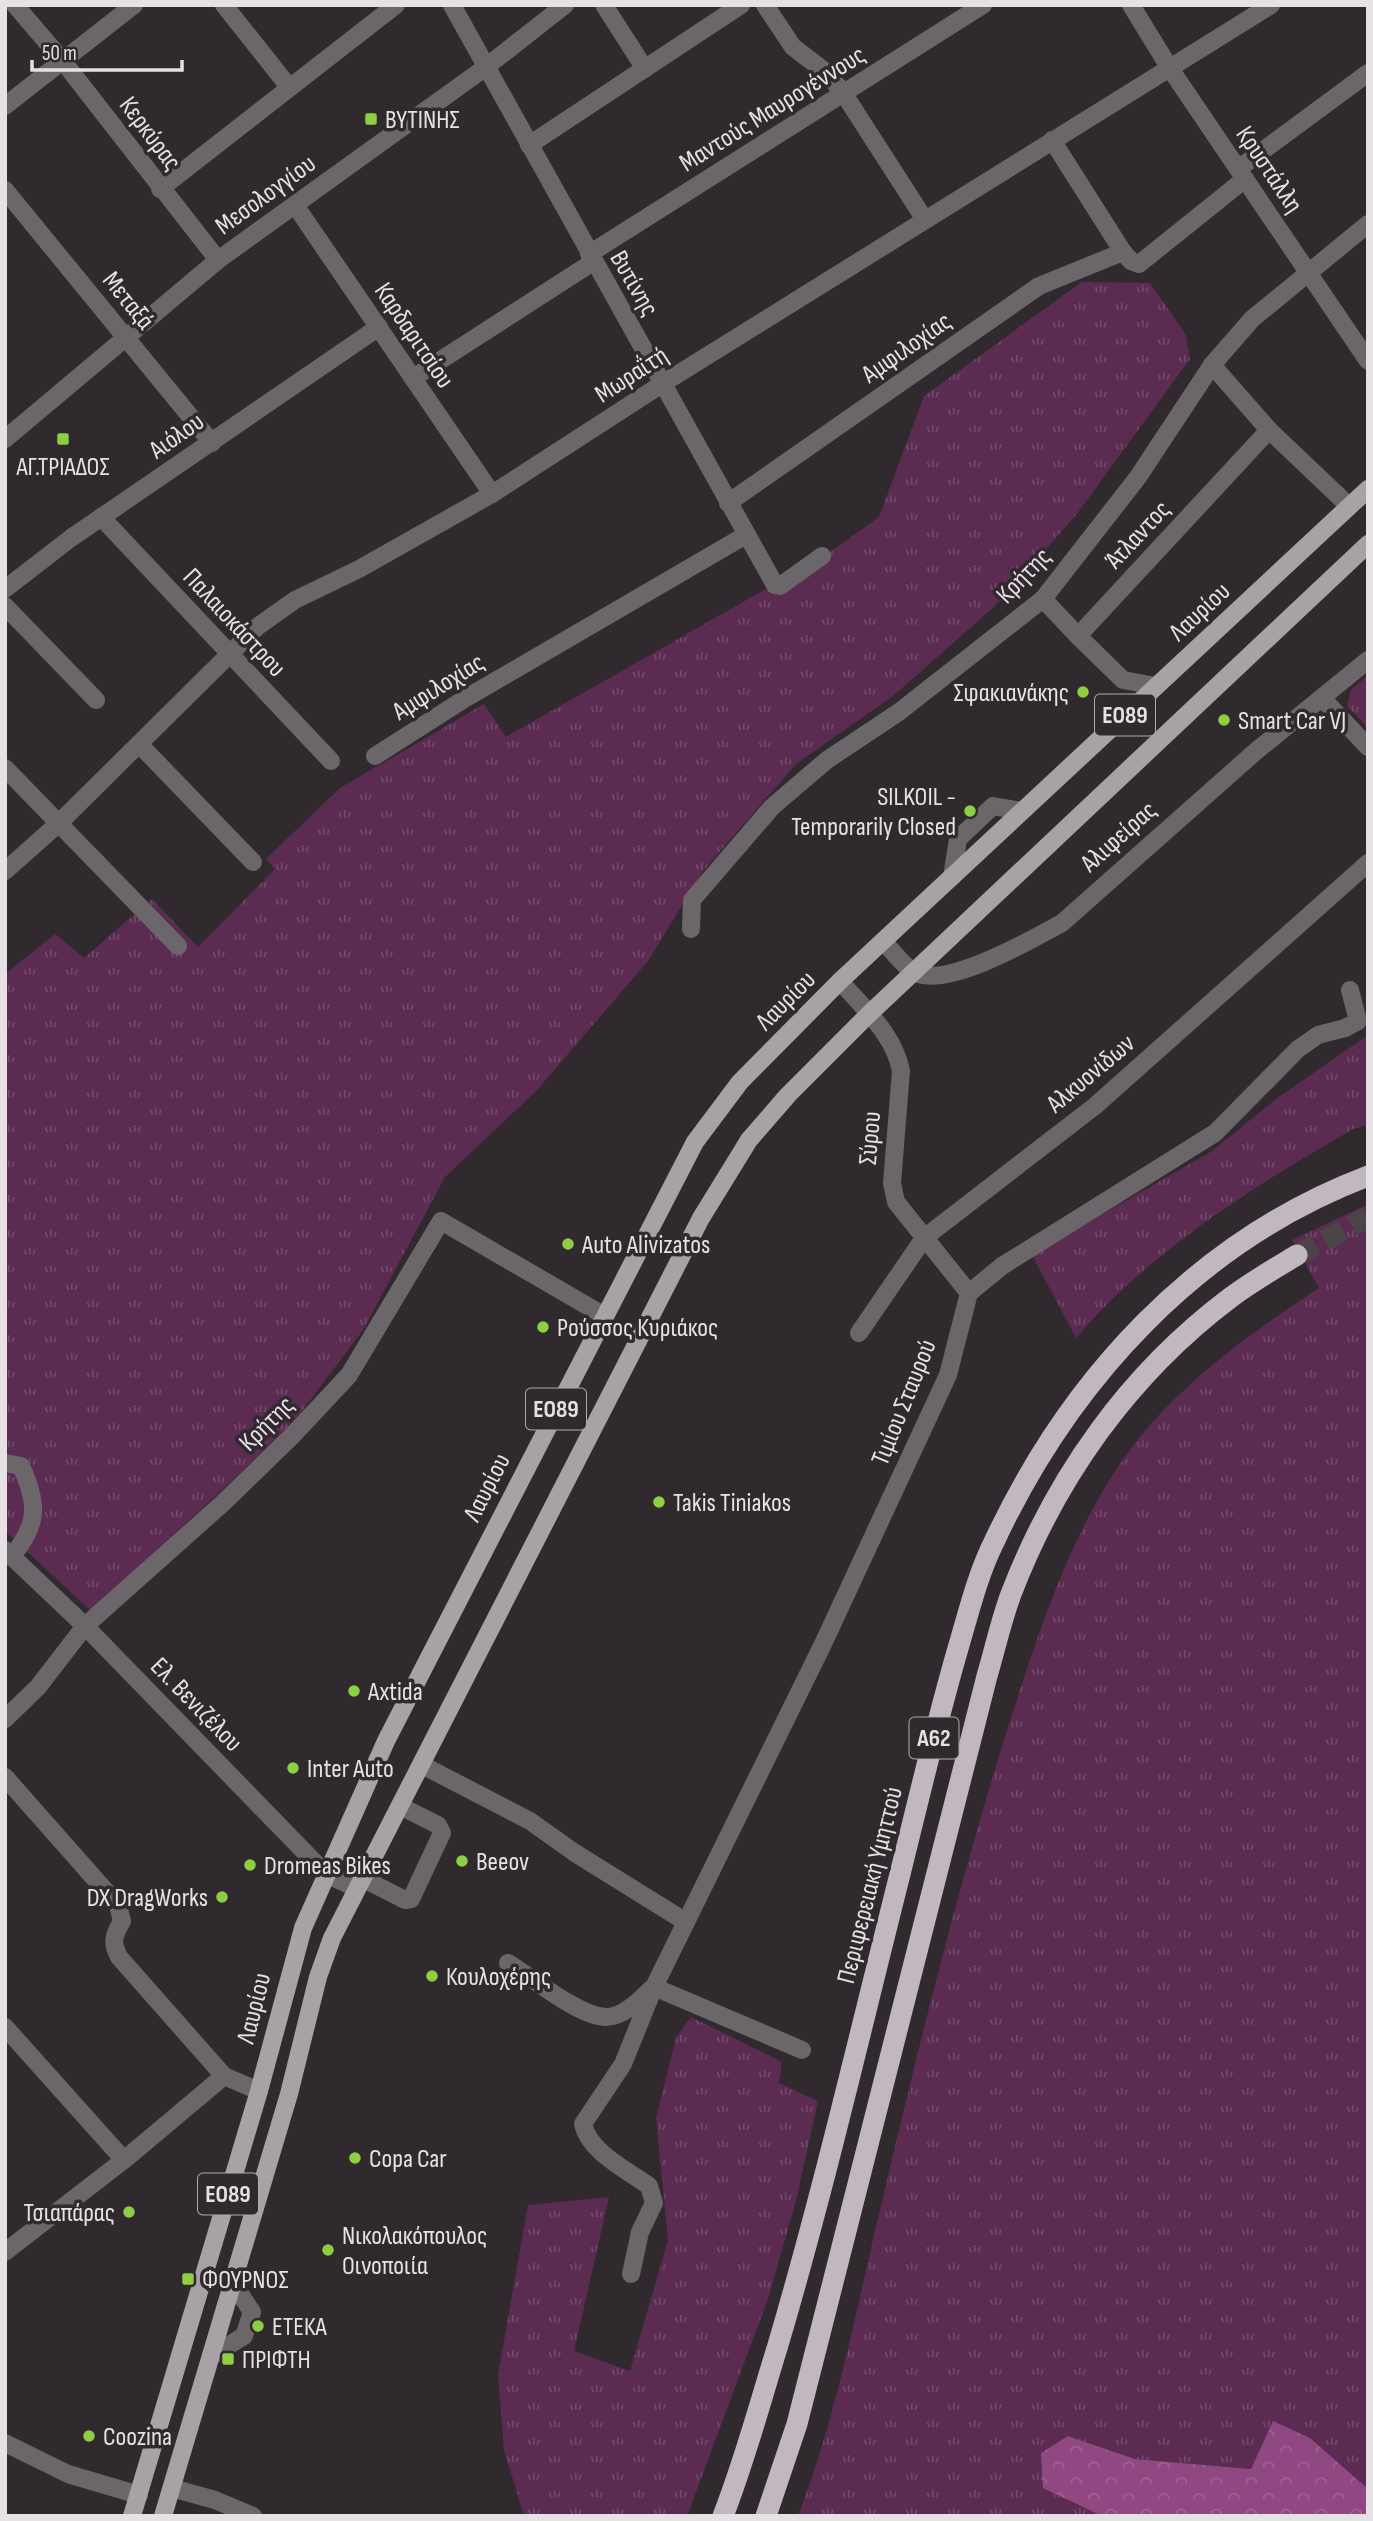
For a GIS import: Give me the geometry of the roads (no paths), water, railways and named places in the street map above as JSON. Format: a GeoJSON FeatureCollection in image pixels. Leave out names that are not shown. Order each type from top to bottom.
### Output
{"type":"FeatureCollection","features":[{"type":"Feature","properties":{"kind":"highway","name":"Περιφερειακή Υμηττού"},"geometry":{"type":"LineString","coordinates":[[723,2516],[800,2271],[948,1683],[993,1544],[1060,1424],[1107,1360],[1159,1305],[1221,1257],[1286,1214],[1368,1176]]}},
{"type":"Feature","properties":{"kind":"highway","name":"Α62"},"geometry":{"type":"LineString","coordinates":[[766,2516],[797,2424],[987,1676],[1011,1595],[1046,1517],[1081,1453],[1126,1395],[1179,1340],[1230,1297],[1297,1255]]}},
{"type":"Feature","properties":{"kind":"highway"},"geometry":{"type":"LineString","coordinates":[[780,2516],[797,2424]]}},
{"type":"Feature","properties":{"kind":"highway"},"geometry":{"type":"LineString","coordinates":[[710,2516],[744,2456]]}},
{"type":"Feature","properties":{"kind":"main road","name":"Λαυρίου"},"geometry":{"type":"LineString","coordinates":[[132,2516],[259,2091],[288,1974],[326,1874],[386,1741],[674,1178],[712,1118],[740,1082],[840,981],[1368,489]]}},
{"type":"Feature","properties":{"kind":"main road","name":"ΕΟ89"},"geometry":{"type":"LineString","coordinates":[[163,2516],[289,2094],[318,1977],[359,1883],[701,1218],[732,1164],[770,1113],[869,1014],[1368,544]]}},
{"type":"Feature","properties":{"kind":"street","name":"Κερκύρας"},"geometry":{"type":"LineString","coordinates":[[15,5],[62,60],[218,260]]}},
{"type":"Feature","properties":{"kind":"street"},"geometry":{"type":"LineString","coordinates":[[5,106],[134,5]]}},
{"type":"Feature","properties":{"kind":"street"},"geometry":{"type":"LineString","coordinates":[[224,5],[289,87]]}},
{"type":"Feature","properties":{"kind":"street"},"geometry":{"type":"LineString","coordinates":[[160,189],[396,5]]}},
{"type":"Feature","properties":{"kind":"street","name":"Βυτίνης"},"geometry":{"type":"LineString","coordinates":[[452,5],[746,535],[779,585],[822,556]]}},
{"type":"Feature","properties":{"kind":"street","name":"Μεσολογγίου"},"geometry":{"type":"LineString","coordinates":[[5,439],[124,336],[218,260],[486,67],[565,5]]}},
{"type":"Feature","properties":{"kind":"street"},"geometry":{"type":"LineString","coordinates":[[604,5],[645,69]]}},
{"type":"Feature","properties":{"kind":"street"},"geometry":{"type":"LineString","coordinates":[[529,145],[741,5]]}},
{"type":"Feature","properties":{"kind":"street","name":"Μαντούς Μαυρογέννους"},"geometry":{"type":"LineString","coordinates":[[413,378],[591,258],[982,5]]}},
{"type":"Feature","properties":{"kind":"street","name":"Κρυστάλλη"},"geometry":{"type":"LineString","coordinates":[[1131,5],[1168,66],[1368,361]]}},
{"type":"Feature","properties":{"kind":"street","name":"Μωραΐτή"},"geometry":{"type":"LineString","coordinates":[[5,871],[59,823],[229,655],[280,609],[359,569],[492,494],[1168,66],[1271,5]]}},
{"type":"Feature","properties":{"kind":"street"},"geometry":{"type":"LineString","coordinates":[[771,8],[793,47],[827,73],[844,94],[925,220]]}},
{"type":"Feature","properties":{"kind":"street"},"geometry":{"type":"LineString","coordinates":[[1052,140],[1123,251],[1131,261],[1139,264],[1241,174],[1368,73]]}},
{"type":"Feature","properties":{"kind":"street","name":"Μεταξά"},"geometry":{"type":"LineString","coordinates":[[5,190],[212,443]]}},
{"type":"Feature","properties":{"kind":"street","name":"Καρδαριτσίου"},"geometry":{"type":"LineString","coordinates":[[295,205],[492,494]]}},
{"type":"Feature","properties":{"kind":"street","name":"Κρήτης"},"geometry":{"type":"LineString","coordinates":[[691,929],[692,900],[772,807],[827,760],[899,712],[1043,599],[1138,477],[1212,365],[1252,319],[1307,271],[1368,224]]}},
{"type":"Feature","properties":{"kind":"street","name":"Αμφιλοχίας"},"geometry":{"type":"LineString","coordinates":[[729,503],[1039,286],[1123,251]]}},
{"type":"Feature","properties":{"kind":"street","name":"Αιόλου"},"geometry":{"type":"LineString","coordinates":[[5,589],[101,517],[379,327]]}},
{"type":"Feature","properties":{"kind":"street"},"geometry":{"type":"LineString","coordinates":[[1212,365],[1269,430],[1349,506]]}},
{"type":"Feature","properties":{"kind":"street","name":"Άτλαντος"},"geometry":{"type":"LineString","coordinates":[[1078,636],[1269,430]]}},
{"type":"Feature","properties":{"kind":"street","name":"Παλαιοκάστρου"},"geometry":{"type":"LineString","coordinates":[[101,517],[331,761]]}},
{"type":"Feature","properties":{"kind":"street","name":"Αμφιλοχίας"},"geometry":{"type":"LineString","coordinates":[[375,756],[466,698],[746,535]]}},
{"type":"Feature","properties":{"kind":"street"},"geometry":{"type":"LineString","coordinates":[[1043,599],[1123,680],[1156,686]]}},
{"type":"Feature","properties":{"kind":"street"},"geometry":{"type":"LineString","coordinates":[[5,606],[96,700]]}},
{"type":"Feature","properties":{"kind":"street","name":"Αλιφείρας"},"geometry":{"type":"LineString","coordinates":[[913,972],[934,976],[978,963],[1029,942],[1062,923],[1205,794],[1368,660]]}},
{"type":"Feature","properties":{"kind":"street"},"geometry":{"type":"LineString","coordinates":[[1322,698],[1368,747]]}},
{"type":"Feature","properties":{"kind":"street"},"geometry":{"type":"LineString","coordinates":[[139,744],[253,862]]}},
{"type":"Feature","properties":{"kind":"street"},"geometry":{"type":"LineString","coordinates":[[5,768],[178,946]]}},
{"type":"Feature","properties":{"kind":"street","name":"Αλκυονίδων"},"geometry":{"type":"LineString","coordinates":[[859,1333],[924,1238],[1095,1106],[1368,863]]}},
{"type":"Feature","properties":{"kind":"street"},"geometry":{"type":"LineString","coordinates":[[883,941],[913,972]]}},
{"type":"Feature","properties":{"kind":"street","name":"Σύρου"},"geometry":{"type":"LineString","coordinates":[[840,981],[889,1038],[899,1059],[901,1071],[892,1183],[896,1202],[969,1293]]}},
{"type":"Feature","properties":{"kind":"street"},"geometry":{"type":"LineString","coordinates":[[969,1293],[1002,1266],[1215,1133],[1298,1049],[1318,1035],[1345,1028],[1358,1021],[1350,990]]}},
{"type":"Feature","properties":{"kind":"street","name":"Κρήτης"},"geometry":{"type":"LineString","coordinates":[[5,1719],[38,1687],[85,1626],[223,1503],[292,1436],[349,1375],[441,1221],[603,1315]]}},
{"type":"Feature","properties":{"kind":"street","name":"Τιμίου Σταυρού"},"geometry":{"type":"LineString","coordinates":[[631,2274],[640,2232],[654,2203],[654,2194],[649,2186],[596,2146],[586,2135],[583,2124],[622,2064],[654,1987],[823,1644],[948,1375],[969,1293]]}},
{"type":"Feature","properties":{"kind":"street"},"geometry":{"type":"LineString","coordinates":[[5,1463],[21,1466],[32,1490],[34,1516],[26,1539],[9,1553]]}},
{"type":"Feature","properties":{"kind":"street","name":"Ελ. Βενιζέλου"},"geometry":{"type":"LineString","coordinates":[[9,1553],[85,1626],[326,1874],[405,1900],[411,1899],[442,1833],[438,1825],[400,1806]]}},
{"type":"Feature","properties":{"kind":"street"},"geometry":{"type":"LineString","coordinates":[[422,1765],[530,1821],[575,1853],[686,1922]]}},
{"type":"Feature","properties":{"kind":"street"},"geometry":{"type":"LineString","coordinates":[[5,1777],[118,1905],[122,1921],[114,1935],[114,1947],[119,1956],[224,2076],[259,2091]]}},
{"type":"Feature","properties":{"kind":"street"},"geometry":{"type":"LineString","coordinates":[[508,1963],[585,2012],[607,2017],[632,2006],[654,1987],[802,2050]]}},
{"type":"Feature","properties":{"kind":"street"},"geometry":{"type":"LineString","coordinates":[[5,2027],[124,2160]]}},
{"type":"Feature","properties":{"kind":"street"},"geometry":{"type":"LineString","coordinates":[[5,2252],[124,2160],[224,2076]]}},
{"type":"Feature","properties":{"kind":"street"},"geometry":{"type":"LineString","coordinates":[[211,2356],[244,2336],[252,2312],[233,2283]]}},
{"type":"Feature","properties":{"kind":"street"},"geometry":{"type":"LineString","coordinates":[[5,2443],[68,2474],[139,2495]]}},
{"type":"Feature","properties":{"kind":"street"},"geometry":{"type":"LineString","coordinates":[[172,2488],[215,2500],[253,2516]]}},
{"type":"Feature","properties":{"kind":"tunnel"},"geometry":{"type":"LineString","coordinates":[[1297,1255],[1368,1217]]}},
{"type":"Feature","properties":{"kind":"place","name":"ΒΥΤΙΝΗΣ"},"geometry":{"type":"Point","coordinates":[371,119]}},
{"type":"Feature","properties":{"kind":"place","name":"ΑΓ.ΤΡΙΑΔΟΣ"},"geometry":{"type":"Point","coordinates":[63,439]}},
{"type":"Feature","properties":{"kind":"place","name":"Σφακιανάκης"},"geometry":{"type":"Point","coordinates":[1083,692]}},
{"type":"Feature","properties":{"kind":"place","name":"Smart Car VJ"},"geometry":{"type":"Point","coordinates":[1224,720]}},
{"type":"Feature","properties":{"kind":"place","name":"SILKOIL - Temporarily Closed"},"geometry":{"type":"Point","coordinates":[970,811]}},
{"type":"Feature","properties":{"kind":"place","name":"Auto Alivizatos"},"geometry":{"type":"Point","coordinates":[568,1244]}},
{"type":"Feature","properties":{"kind":"place","name":"Ρούσσος Κυριάκος"},"geometry":{"type":"Point","coordinates":[543,1327]}},
{"type":"Feature","properties":{"kind":"place","name":"Takis Tiniakos"},"geometry":{"type":"Point","coordinates":[659,1502]}},
{"type":"Feature","properties":{"kind":"place","name":"Axtida"},"geometry":{"type":"Point","coordinates":[354,1691]}},
{"type":"Feature","properties":{"kind":"place","name":"Inter Auto"},"geometry":{"type":"Point","coordinates":[293,1768]}},
{"type":"Feature","properties":{"kind":"place","name":"Beeov"},"geometry":{"type":"Point","coordinates":[462,1861]}},
{"type":"Feature","properties":{"kind":"place","name":"Dromeas Bikes"},"geometry":{"type":"Point","coordinates":[250,1865]}},
{"type":"Feature","properties":{"kind":"place","name":"DX DragWorks"},"geometry":{"type":"Point","coordinates":[222,1897]}},
{"type":"Feature","properties":{"kind":"place","name":"Κουλοχέρης"},"geometry":{"type":"Point","coordinates":[432,1976]}},
{"type":"Feature","properties":{"kind":"place","name":"Copa Car"},"geometry":{"type":"Point","coordinates":[355,2158]}},
{"type":"Feature","properties":{"kind":"place","name":"Τσιαπάρας"},"geometry":{"type":"Point","coordinates":[129,2212]}},
{"type":"Feature","properties":{"kind":"place","name":"Νικολακόπουλος Οινοποιία"},"geometry":{"type":"Point","coordinates":[328,2250]}},
{"type":"Feature","properties":{"kind":"place","name":"ΦΟΥΡΝΟΣ"},"geometry":{"type":"Point","coordinates":[188,2279]}},
{"type":"Feature","properties":{"kind":"place","name":"ΕΤΕΚΑ"},"geometry":{"type":"Point","coordinates":[258,2326]}},
{"type":"Feature","properties":{"kind":"place","name":"ΠΡΙΦΤΗ"},"geometry":{"type":"Point","coordinates":[228,2359]}},
{"type":"Feature","properties":{"kind":"place","name":"Coozina"},"geometry":{"type":"Point","coordinates":[89,2436]}}]}
